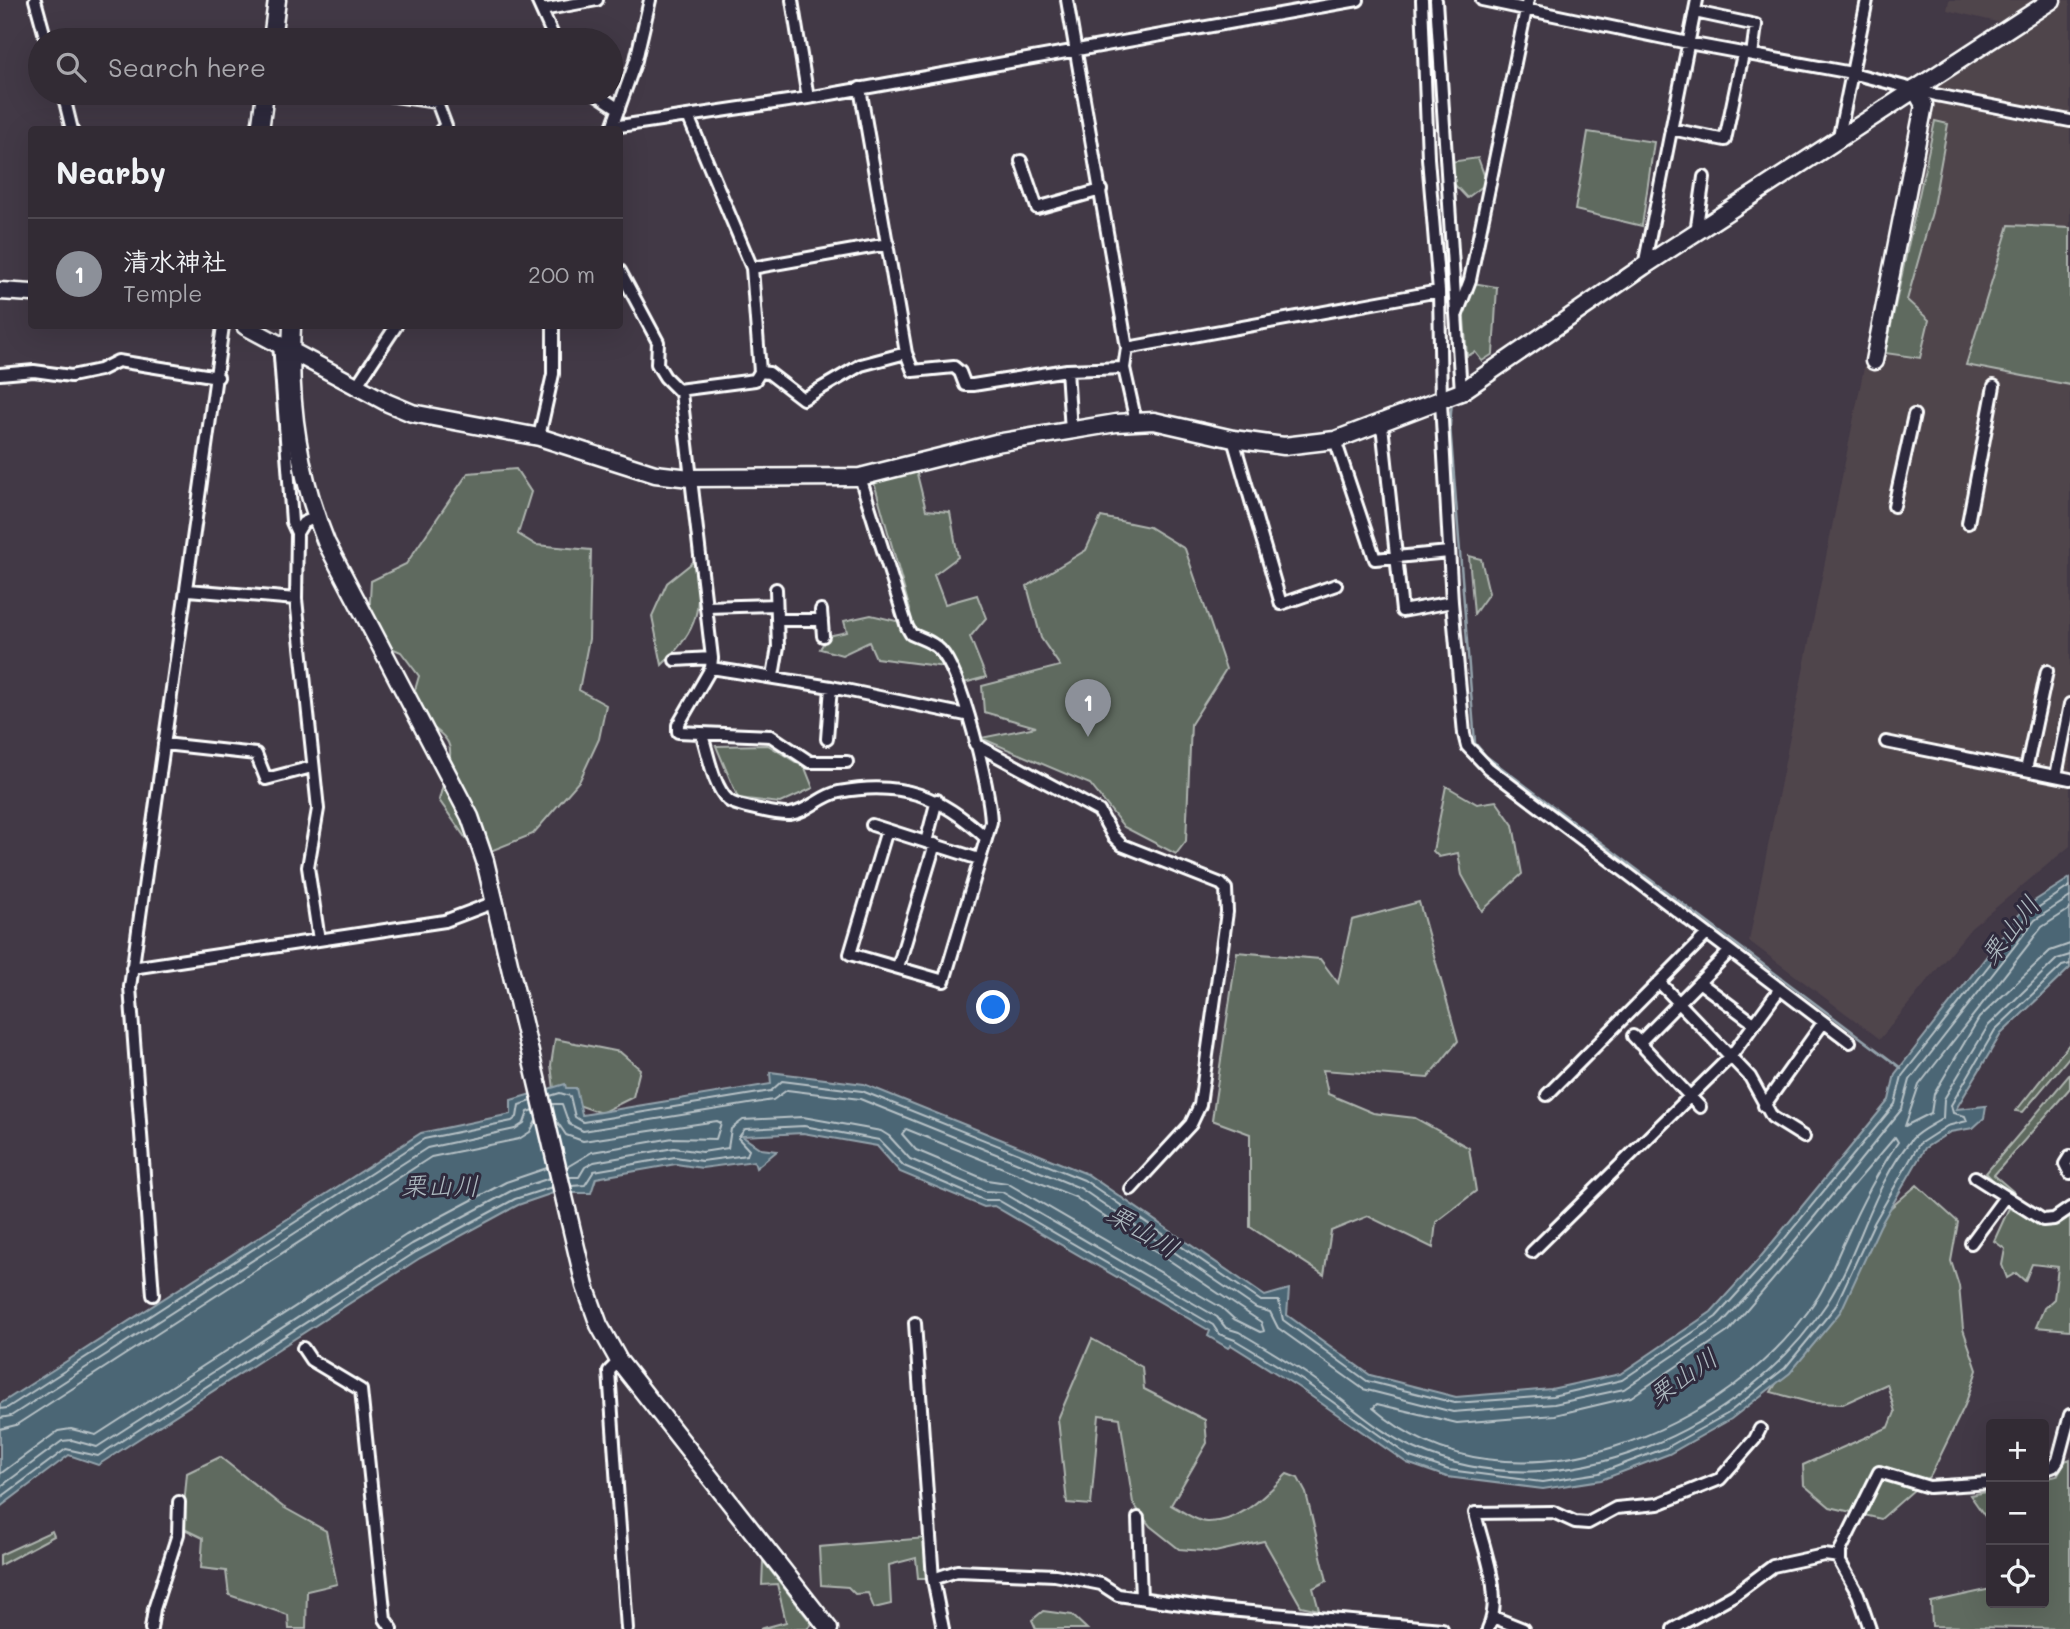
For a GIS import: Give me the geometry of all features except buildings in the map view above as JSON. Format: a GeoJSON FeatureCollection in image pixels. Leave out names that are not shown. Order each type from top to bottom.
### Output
{"type":"FeatureCollection","features":[{"type":"Feature","properties":{"kind":"street"},"geometry":{"type":"LineString","coordinates":[[35,0],[43,28]]}},
{"type":"Feature","properties":{"kind":"street"},"geometry":{"type":"LineString","coordinates":[[274,28],[277,0]]}},
{"type":"Feature","properties":{"kind":"street"},"geometry":{"type":"LineString","coordinates":[[550,28],[540,5],[597,0]]}},
{"type":"Feature","properties":{"kind":"street"},"geometry":{"type":"LineString","coordinates":[[623,97],[646,26],[650,0]]}},
{"type":"Feature","properties":{"kind":"street"},"geometry":{"type":"LineString","coordinates":[[792,0],[808,98]]}},
{"type":"Feature","properties":{"kind":"street"},"geometry":{"type":"LineString","coordinates":[[1067,0],[1127,348],[1124,368],[1136,422]]}},
{"type":"Feature","properties":{"kind":"street"},"geometry":{"type":"LineString","coordinates":[[623,126],[808,98],[1357,0]]}},
{"type":"Feature","properties":{"kind":"street"},"geometry":{"type":"LineString","coordinates":[[1422,0],[1428,158],[1439,291],[1441,402],[1452,603],[1464,734],[1476,758],[1850,1042]]}},
{"type":"Feature","properties":{"kind":"street"},"geometry":{"type":"LineString","coordinates":[[1436,0],[1461,392]]}},
{"type":"Feature","properties":{"kind":"street"},"geometry":{"type":"LineString","coordinates":[[1482,0],[1527,4],[1688,43],[1852,73],[2070,121]]}},
{"type":"Feature","properties":{"kind":"street"},"geometry":{"type":"LineString","coordinates":[[1644,266],[1697,0]]}},
{"type":"Feature","properties":{"kind":"street"},"geometry":{"type":"LineString","coordinates":[[1838,141],[1867,0]]}},
{"type":"Feature","properties":{"kind":"street"},"geometry":{"type":"LineString","coordinates":[[251,329],[412,413],[539,437],[655,474],[690,478],[860,477],[996,443],[1136,422],[1154,421],[1233,439],[1284,446],[1335,440],[1382,425],[1461,392],[1644,266],[2052,0]]}},
{"type":"Feature","properties":{"kind":"street"},"geometry":{"type":"LineString","coordinates":[[1456,319],[1470,280],[1527,4]]}},
{"type":"Feature","properties":{"kind":"street"},"geometry":{"type":"LineString","coordinates":[[1671,129],[1725,140],[1756,24],[1695,12]]}},
{"type":"Feature","properties":{"kind":"street"},"geometry":{"type":"LineString","coordinates":[[860,88],[906,353],[913,371],[954,368],[960,372],[965,385],[1067,370],[1124,368]]}},
{"type":"Feature","properties":{"kind":"street"},"geometry":{"type":"LineString","coordinates":[[1874,361],[1924,105],[1916,89]]}},
{"type":"Feature","properties":{"kind":"street"},"geometry":{"type":"LineString","coordinates":[[66,105],[71,126]]}},
{"type":"Feature","properties":{"kind":"street"},"geometry":{"type":"LineString","coordinates":[[261,126],[263,105]]}},
{"type":"Feature","properties":{"kind":"street"},"geometry":{"type":"LineString","coordinates":[[438,105],[446,126]]}},
{"type":"Feature","properties":{"kind":"street"},"geometry":{"type":"LineString","coordinates":[[613,105],[619,109]]}},
{"type":"Feature","properties":{"kind":"street"},"geometry":{"type":"LineString","coordinates":[[613,126],[620,105]]}},
{"type":"Feature","properties":{"kind":"street"},"geometry":{"type":"LineString","coordinates":[[678,390],[755,380],[760,372],[752,268],[688,116]]}},
{"type":"Feature","properties":{"kind":"street"},"geometry":{"type":"LineString","coordinates":[[1021,161],[1037,208],[1101,190]]}},
{"type":"Feature","properties":{"kind":"street"},"geometry":{"type":"LineString","coordinates":[[1696,233],[1704,177]]}},
{"type":"Feature","properties":{"kind":"street"},"geometry":{"type":"LineString","coordinates":[[752,268],[888,244]]}},
{"type":"Feature","properties":{"kind":"street"},"geometry":{"type":"LineString","coordinates":[[623,277],[658,342],[657,364],[664,377],[681,393],[711,663],[678,725],[678,732],[771,736],[810,762],[847,762]]}},
{"type":"Feature","properties":{"kind":"street"},"geometry":{"type":"LineString","coordinates":[[0,290],[28,293]]}},
{"type":"Feature","properties":{"kind":"street"},"geometry":{"type":"LineString","coordinates":[[1127,348],[1439,291]]}},
{"type":"Feature","properties":{"kind":"street"},"geometry":{"type":"LineString","coordinates":[[153,1295],[144,1211],[130,987],[223,329]]}},
{"type":"Feature","properties":{"kind":"street"},"geometry":{"type":"LineString","coordinates":[[291,329],[285,346],[292,522],[297,533],[296,599],[318,809],[308,867],[319,940]]}},
{"type":"Feature","properties":{"kind":"street"},"geometry":{"type":"LineString","coordinates":[[357,385],[394,329]]}},
{"type":"Feature","properties":{"kind":"street"},"geometry":{"type":"LineString","coordinates":[[539,437],[553,374],[552,329]]}},
{"type":"Feature","properties":{"kind":"street"},"geometry":{"type":"LineString","coordinates":[[285,346],[299,453],[316,517],[326,542],[470,817],[495,902],[585,1286],[599,1325],[620,1361],[829,1629]]}},
{"type":"Feature","properties":{"kind":"street"},"geometry":{"type":"LineString","coordinates":[[760,372],[769,373],[803,399],[861,365],[906,353]]}},
{"type":"Feature","properties":{"kind":"street"},"geometry":{"type":"LineString","coordinates":[[0,374],[34,371],[71,376],[100,370],[118,361],[218,377]]}},
{"type":"Feature","properties":{"kind":"street"},"geometry":{"type":"LineString","coordinates":[[1067,370],[1071,430]]}},
{"type":"Feature","properties":{"kind":"street"},"geometry":{"type":"LineString","coordinates":[[1968,523],[1994,386]]}},
{"type":"Feature","properties":{"kind":"street"},"geometry":{"type":"LineString","coordinates":[[1894,506],[1913,415]]}},
{"type":"Feature","properties":{"kind":"street"},"geometry":{"type":"LineString","coordinates":[[1382,425],[1402,611],[1452,603]]}},
{"type":"Feature","properties":{"kind":"street"},"geometry":{"type":"LineString","coordinates":[[1233,439],[1282,604],[1336,585]]}},
{"type":"Feature","properties":{"kind":"street"},"geometry":{"type":"LineString","coordinates":[[1335,440],[1375,559],[1450,552]]}},
{"type":"Feature","properties":{"kind":"street"},"geometry":{"type":"LineString","coordinates":[[860,477],[907,627],[911,635],[933,643],[949,661],[967,715],[990,807],[991,822],[944,981],[850,954],[887,830]]}},
{"type":"Feature","properties":{"kind":"street"},"geometry":{"type":"LineString","coordinates":[[297,533],[303,523],[316,517]]}},
{"type":"Feature","properties":{"kind":"street"},"geometry":{"type":"LineString","coordinates":[[773,676],[778,647],[776,589]]}},
{"type":"Feature","properties":{"kind":"street"},"geometry":{"type":"LineString","coordinates":[[188,590],[296,599]]}},
{"type":"Feature","properties":{"kind":"street"},"geometry":{"type":"LineString","coordinates":[[706,607],[776,605]]}},
{"type":"Feature","properties":{"kind":"street"},"geometry":{"type":"LineString","coordinates":[[777,620],[821,615],[822,636]]}},
{"type":"Feature","properties":{"kind":"street"},"geometry":{"type":"LineString","coordinates":[[675,660],[711,663],[967,715]]}},
{"type":"Feature","properties":{"kind":"street"},"geometry":{"type":"LineString","coordinates":[[2026,770],[2048,671]]}},
{"type":"Feature","properties":{"kind":"street"},"geometry":{"type":"LineString","coordinates":[[827,738],[831,687]]}},
{"type":"Feature","properties":{"kind":"street"},"geometry":{"type":"LineString","coordinates":[[2056,776],[2070,704]]}},
{"type":"Feature","properties":{"kind":"street"},"geometry":{"type":"LineString","coordinates":[[702,735],[720,786],[727,799],[737,804],[790,814],[838,792],[888,789],[937,800],[957,811],[986,838]]}},
{"type":"Feature","properties":{"kind":"street"},"geometry":{"type":"LineString","coordinates":[[1886,742],[2070,779]]}},
{"type":"Feature","properties":{"kind":"street"},"geometry":{"type":"LineString","coordinates":[[164,744],[256,754],[266,779],[312,767]]}},
{"type":"Feature","properties":{"kind":"street"},"geometry":{"type":"LineString","coordinates":[[975,744],[1099,811],[1113,836],[1122,845],[1221,884],[1226,890],[1227,912],[1200,1105],[1191,1124],[1131,1189]]}},
{"type":"Feature","properties":{"kind":"street"},"geometry":{"type":"LineString","coordinates":[[898,967],[930,843],[937,800]]}},
{"type":"Feature","properties":{"kind":"street"},"geometry":{"type":"LineString","coordinates":[[872,825],[979,859]]}},
{"type":"Feature","properties":{"kind":"street"},"geometry":{"type":"LineString","coordinates":[[132,968],[445,921],[495,902]]}},
{"type":"Feature","properties":{"kind":"street"},"geometry":{"type":"LineString","coordinates":[[1547,1095],[1706,935]]}},
{"type":"Feature","properties":{"kind":"street"},"geometry":{"type":"LineString","coordinates":[[1700,1107],[1636,1040],[1729,952]]}},
{"type":"Feature","properties":{"kind":"street"},"geometry":{"type":"LineString","coordinates":[[1659,982],[1750,1077],[1772,1117],[1804,1137]]}},
{"type":"Feature","properties":{"kind":"street"},"geometry":{"type":"LineString","coordinates":[[1699,982],[1755,1024]]}},
{"type":"Feature","properties":{"kind":"street"},"geometry":{"type":"LineString","coordinates":[[1532,1252],[1731,1056],[1779,990]]}},
{"type":"Feature","properties":{"kind":"street"},"geometry":{"type":"LineString","coordinates":[[1764,1106],[1823,1023]]}},
{"type":"Feature","properties":{"kind":"street"},"geometry":{"type":"LineString","coordinates":[[2070,1156],[2065,1164],[2070,1174]]}},
{"type":"Feature","properties":{"kind":"street"},"geometry":{"type":"LineString","coordinates":[[1975,1177],[2043,1220],[2054,1219],[2070,1208]]}},
{"type":"Feature","properties":{"kind":"street"},"geometry":{"type":"LineString","coordinates":[[1971,1243],[2004,1197]]}},
{"type":"Feature","properties":{"kind":"street"},"geometry":{"type":"LineString","coordinates":[[915,1324],[933,1579],[943,1629]]}},
{"type":"Feature","properties":{"kind":"street"},"geometry":{"type":"LineString","coordinates":[[303,1348],[312,1360],[361,1390],[385,1619],[392,1629]]}},
{"type":"Feature","properties":{"kind":"street"},"geometry":{"type":"LineString","coordinates":[[620,1361],[609,1371],[627,1629]]}},
{"type":"Feature","properties":{"kind":"street"},"geometry":{"type":"LineString","coordinates":[[2049,1468],[2065,1452],[2070,1415]]}},
{"type":"Feature","properties":{"kind":"street"},"geometry":{"type":"LineString","coordinates":[[1478,1629],[1488,1629],[1493,1617],[1494,1595],[1475,1513],[1553,1512],[1576,1522],[1588,1523],[1616,1508],[1658,1504],[1720,1479],[1755,1439],[1760,1429]]}},
{"type":"Feature","properties":{"kind":"street"},"geometry":{"type":"LineString","coordinates":[[1870,1629],[1858,1594],[1840,1562],[1840,1550],[1879,1472],[1929,1488],[1986,1483]]}},
{"type":"Feature","properties":{"kind":"street"},"geometry":{"type":"LineString","coordinates":[[152,1629],[154,1609],[178,1534],[179,1502]]}},
{"type":"Feature","properties":{"kind":"street"},"geometry":{"type":"LineString","coordinates":[[1138,1518],[1142,1598]]}},
{"type":"Feature","properties":{"kind":"street"},"geometry":{"type":"LineString","coordinates":[[1673,1629],[1734,1595],[1773,1566],[1824,1555],[1840,1557]]}},
{"type":"Feature","properties":{"kind":"street"},"geometry":{"type":"LineString","coordinates":[[933,1579],[957,1571],[1055,1575],[1101,1584],[1118,1595],[1349,1625],[1442,1629]]}},
{"type":"Feature","properties":{"kind":"street"},"geometry":{"type":"LineString","coordinates":[[1493,1617],[1523,1629]]}},
{"type":"Feature","properties":{"kind":"shaded area"},"geometry":{"type":"Polygon","coordinates":[[[1949,0],[2070,0],[2070,846],[1971,928],[1880,1039],[1749,941],[1918,98],[2001,43],[2005,24],[1947,10],[1949,0]]]}},
{"type":"Feature","properties":{"kind":"green space"},"geometry":{"type":"Polygon","coordinates":[[[1935,121],[1948,124],[1932,212],[1907,300],[1929,320],[1920,358],[1885,353],[1935,121]]]}},
{"type":"Feature","properties":{"kind":"green space"},"geometry":{"type":"Polygon","coordinates":[[[1588,132],[1654,142],[1642,226],[1575,210],[1588,132]]]}},
{"type":"Feature","properties":{"kind":"green space"},"geometry":{"type":"Polygon","coordinates":[[[1478,158],[1487,183],[1467,198],[1454,184],[1450,162],[1478,158]]]}},
{"type":"Feature","properties":{"kind":"green space"},"geometry":{"type":"Polygon","coordinates":[[[2009,225],[2070,228],[2070,385],[1966,365],[2009,225]]]}},
{"type":"Feature","properties":{"kind":"green space"},"geometry":{"type":"Polygon","coordinates":[[[1461,281],[1497,287],[1493,354],[1482,361],[1475,352],[1467,356],[1461,281]]]}},
{"type":"Feature","properties":{"kind":"green space"},"geometry":{"type":"Polygon","coordinates":[[[516,469],[531,492],[518,534],[536,545],[591,550],[589,639],[579,690],[606,705],[599,739],[580,780],[533,834],[478,856],[439,800],[450,755],[446,739],[409,711],[419,676],[401,652],[368,638],[371,581],[406,564],[468,473],[516,469]]]}},
{"type":"Feature","properties":{"kind":"green space"},"geometry":{"type":"Polygon","coordinates":[[[916,470],[926,510],[950,512],[958,557],[934,575],[945,604],[977,595],[986,618],[970,637],[986,677],[960,684],[945,667],[876,658],[869,642],[842,655],[820,649],[828,636],[847,632],[844,621],[871,615],[896,621],[910,610],[873,479],[916,470]]]}},
{"type":"Feature","properties":{"kind":"green space"},"geometry":{"type":"Polygon","coordinates":[[[1101,517],[1149,527],[1185,549],[1226,669],[1191,724],[1186,841],[1176,854],[1124,827],[1090,784],[981,738],[1036,727],[984,712],[982,686],[1060,666],[1041,638],[1027,586],[1086,550],[1101,517]]]}},
{"type":"Feature","properties":{"kind":"green space"},"geometry":{"type":"Polygon","coordinates":[[[1469,556],[1481,559],[1489,593],[1474,614],[1469,556]]]}},
{"type":"Feature","properties":{"kind":"green space"},"geometry":{"type":"Polygon","coordinates":[[[697,559],[698,605],[695,617],[684,639],[662,665],[652,616],[667,583],[697,559]]]}},
{"type":"Feature","properties":{"kind":"green space"},"geometry":{"type":"Polygon","coordinates":[[[768,745],[805,768],[813,788],[780,803],[738,798],[716,746],[768,745]]]}},
{"type":"Feature","properties":{"kind":"green space"},"geometry":{"type":"Polygon","coordinates":[[[1446,786],[1477,804],[1496,801],[1513,825],[1522,874],[1482,911],[1462,875],[1458,853],[1439,857],[1433,851],[1446,786]]]}},
{"type":"Feature","properties":{"kind":"green space"},"geometry":{"type":"Polygon","coordinates":[[[1419,902],[1458,1041],[1428,1078],[1323,1070],[1328,1094],[1373,1113],[1415,1118],[1469,1148],[1476,1191],[1436,1222],[1433,1248],[1368,1216],[1331,1231],[1324,1275],[1250,1227],[1250,1134],[1212,1120],[1237,952],[1320,959],[1338,983],[1352,920],[1419,902]]]}},
{"type":"Feature","properties":{"kind":"green space"},"geometry":{"type":"Polygon","coordinates":[[[555,1039],[620,1052],[640,1069],[633,1097],[601,1113],[555,1097],[551,1065],[555,1039]]]}},
{"type":"Feature","properties":{"kind":"green space"},"geometry":{"type":"Polygon","coordinates":[[[2070,1043],[2070,1056],[2023,1112],[2016,1111],[2070,1043]]]}},
{"type":"Feature","properties":{"kind":"green space"},"geometry":{"type":"Polygon","coordinates":[[[2070,1074],[2070,1088],[1994,1175],[2015,1193],[2001,1189],[1986,1173],[2070,1074]]]}},
{"type":"Feature","properties":{"kind":"green space"},"geometry":{"type":"Polygon","coordinates":[[[1917,1185],[1958,1222],[1951,1261],[1959,1286],[1963,1329],[1977,1370],[1965,1405],[1931,1475],[1881,1519],[1830,1507],[1804,1485],[1803,1465],[1889,1427],[1895,1412],[1887,1384],[1843,1404],[1812,1403],[1771,1392],[1874,1222],[1917,1185]]]}},
{"type":"Feature","properties":{"kind":"green space"},"geometry":{"type":"Polygon","coordinates":[[[2009,1208],[2049,1224],[2070,1211],[2070,1330],[2036,1327],[2044,1308],[2054,1299],[2058,1267],[2032,1264],[2025,1281],[2016,1273],[2007,1278],[2002,1265],[2005,1249],[1994,1241],[2009,1208]]]}},
{"type":"Feature","properties":{"kind":"green space"},"geometry":{"type":"Polygon","coordinates":[[[1092,1339],[1142,1367],[1144,1389],[1205,1420],[1207,1443],[1171,1505],[1198,1520],[1219,1521],[1231,1518],[1252,1506],[1287,1474],[1298,1478],[1306,1493],[1327,1581],[1313,1588],[1319,1610],[1301,1606],[1264,1541],[1215,1552],[1179,1549],[1150,1526],[1133,1503],[1120,1418],[1099,1415],[1091,1505],[1067,1503],[1058,1419],[1092,1339]]]}},
{"type":"Feature","properties":{"kind":"green space"},"geometry":{"type":"Polygon","coordinates":[[[220,1457],[283,1507],[326,1531],[337,1584],[307,1591],[306,1629],[289,1629],[288,1615],[229,1595],[226,1571],[201,1568],[203,1538],[182,1528],[187,1473],[220,1457]]]}},
{"type":"Feature","properties":{"kind":"green space"},"geometry":{"type":"Polygon","coordinates":[[[2070,1459],[2070,1629],[1932,1626],[1931,1602],[1986,1590],[1986,1608],[2049,1608],[2049,1478],[2057,1476],[2065,1461],[2070,1459]]]}},
{"type":"Feature","properties":{"kind":"green space"},"geometry":{"type":"Polygon","coordinates":[[[1986,1492],[1986,1518],[1970,1495],[1986,1492]]]}},
{"type":"Feature","properties":{"kind":"green space"},"geometry":{"type":"Polygon","coordinates":[[[52,1531],[54,1536],[0,1565],[0,1555],[52,1531]]]}},
{"type":"Feature","properties":{"kind":"green space"},"geometry":{"type":"Polygon","coordinates":[[[926,1538],[929,1578],[918,1578],[916,1558],[889,1565],[891,1604],[874,1608],[868,1593],[855,1594],[848,1587],[821,1585],[819,1547],[926,1538]]]}},
{"type":"Feature","properties":{"kind":"green space"},"geometry":{"type":"Polygon","coordinates":[[[763,1561],[812,1624],[807,1629],[760,1629],[786,1622],[777,1584],[762,1585],[763,1561]]]}},
{"type":"Feature","properties":{"kind":"green space"},"geometry":{"type":"Polygon","coordinates":[[[1043,1611],[1072,1615],[1087,1629],[1036,1629],[1032,1620],[1043,1611]]]}},
{"type":"Feature","properties":{"kind":"water","name":"栗山川"},"geometry":{"type":"Polygon","coordinates":[[[2070,878],[2070,968],[2001,1034],[1956,1109],[1986,1106],[1984,1118],[1973,1128],[1950,1132],[1925,1148],[1880,1226],[1841,1311],[1790,1373],[1731,1419],[1669,1454],[1601,1480],[1543,1489],[1447,1477],[1407,1463],[1298,1387],[1231,1345],[1228,1348],[1208,1336],[1210,1331],[994,1206],[984,1207],[900,1172],[877,1146],[803,1133],[742,1136],[761,1149],[777,1151],[756,1168],[754,1161],[702,1168],[676,1164],[596,1178],[591,1193],[553,1193],[518,1205],[420,1258],[98,1465],[69,1455],[0,1507],[0,1404],[421,1133],[511,1114],[511,1100],[565,1084],[566,1088],[576,1088],[582,1115],[771,1084],[770,1072],[864,1084],[1087,1174],[1265,1296],[1289,1289],[1287,1315],[1370,1375],[1456,1397],[1551,1389],[1620,1374],[1711,1312],[1758,1260],[1889,1100],[1895,1074],[2025,907],[2070,878]]]}},
{"type":"Feature","properties":{"kind":"waterway"},"geometry":{"type":"LineString","coordinates":[[1454,388],[1455,374]]}},
{"type":"Feature","properties":{"kind":"waterway"},"geometry":{"type":"LineString","coordinates":[[1452,401],[1450,425],[1475,743],[1486,756],[1901,1068]]}},
{"type":"Feature","properties":{"kind":"place","name":"清水神社"},"geometry":{"type":"Point","coordinates":[1088,737]}}]}
